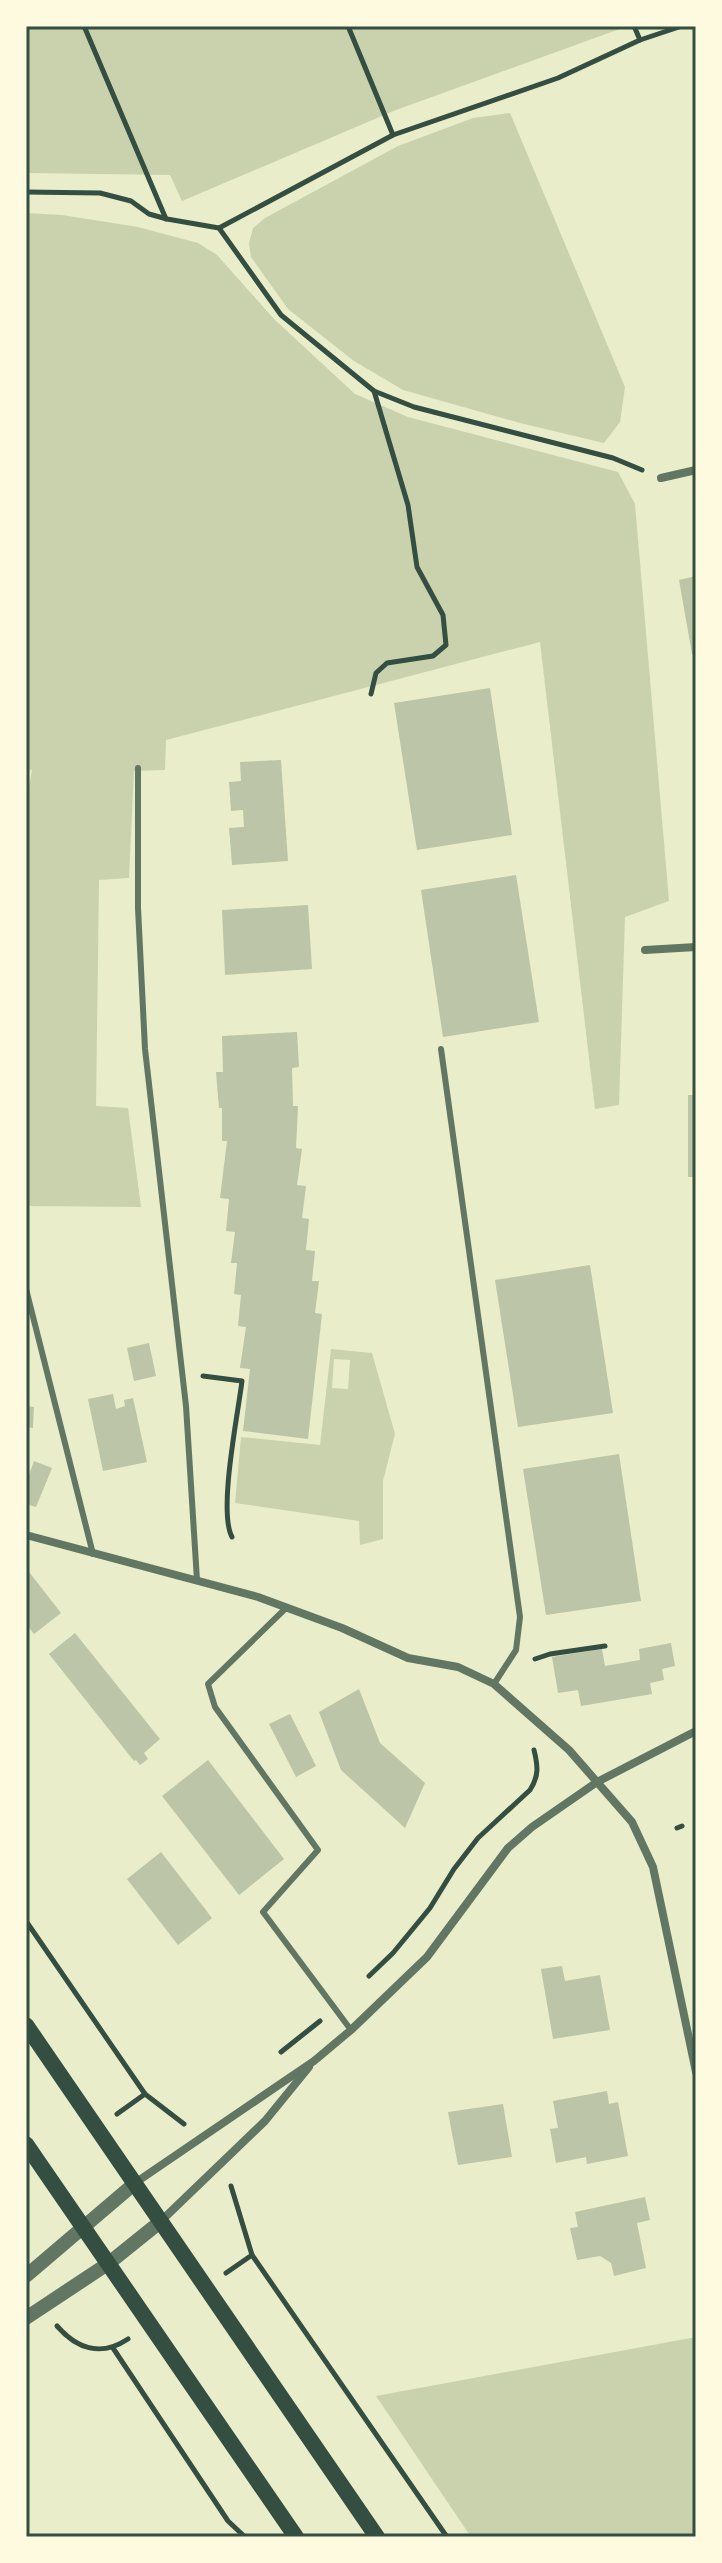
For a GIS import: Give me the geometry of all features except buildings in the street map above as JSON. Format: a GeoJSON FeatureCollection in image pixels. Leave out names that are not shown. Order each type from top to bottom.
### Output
{"type":"FeatureCollection","features":[{"type":"Feature","properties":{"kind":"main road"},"geometry":{"type":"LineString","coordinates":[[26,2025],[377,2537]]}},
{"type":"Feature","properties":{"kind":"main road"},"geometry":{"type":"LineString","coordinates":[[26,2144],[296,2537]]}},
{"type":"Feature","properties":{"kind":"street"},"geometry":{"type":"LineString","coordinates":[[661,478],[696,470]]}},
{"type":"Feature","properties":{"kind":"street"},"geometry":{"type":"LineString","coordinates":[[645,950],[696,947]]}},
{"type":"Feature","properties":{"kind":"street"},"geometry":{"type":"LineString","coordinates":[[26,1535],[197,1580],[286,1608],[342,1628],[408,1658],[458,1667],[494,1684],[569,1750],[632,1822],[653,1867],[696,2072]]}},
{"type":"Feature","properties":{"kind":"street"},"geometry":{"type":"LineString","coordinates":[[26,2276],[134,2184],[314,2061],[351,2030],[427,1957],[508,1848],[532,1827],[597,1782],[696,1731]]}},
{"type":"Feature","properties":{"kind":"street"},"geometry":{"type":"LineString","coordinates":[[26,2318],[109,2263],[160,2222],[265,2121],[314,2061]]}},
{"type":"Feature","properties":{"kind":"lane"},"geometry":{"type":"LineString","coordinates":[[138,768],[138,908],[145,1049],[186,1406],[197,1580]]}},
{"type":"Feature","properties":{"kind":"lane"},"geometry":{"type":"LineString","coordinates":[[441,1049],[520,1617],[516,1650],[494,1684]]}},
{"type":"Feature","properties":{"kind":"lane"},"geometry":{"type":"LineString","coordinates":[[26,1289],[93,1554]]}},
{"type":"Feature","properties":{"kind":"lane"},"geometry":{"type":"LineString","coordinates":[[286,1608],[208,1684],[215,1707],[318,1850],[263,1912],[351,2030]]}},
{"type":"Feature","properties":{"kind":"path"},"geometry":{"type":"LineString","coordinates":[[84,26],[167,219]]}},
{"type":"Feature","properties":{"kind":"path"},"geometry":{"type":"LineString","coordinates":[[348,26],[393,135]]}},
{"type":"Feature","properties":{"kind":"path"},"geometry":{"type":"LineString","coordinates":[[634,26],[640,40]]}},
{"type":"Feature","properties":{"kind":"path"},"geometry":{"type":"LineString","coordinates":[[26,192],[100,193],[131,201],[149,214],[219,228],[393,135],[558,78],[640,40],[682,26]]}},
{"type":"Feature","properties":{"kind":"path"},"geometry":{"type":"LineString","coordinates":[[219,228],[281,315],[374,391],[414,407],[613,458],[661,478]]}},
{"type":"Feature","properties":{"kind":"path"},"geometry":{"type":"LineString","coordinates":[[371,694],[376,673],[387,663],[433,656],[446,645],[443,615],[417,567],[408,505],[374,391]]}},
{"type":"Feature","properties":{"kind":"path"},"geometry":{"type":"LineString","coordinates":[[223,1379],[242,1381],[228,1497],[227,1528],[232,1537]]}},
{"type":"Feature","properties":{"kind":"path"},"geometry":{"type":"LineString","coordinates":[[530,1662],[550,1654],[605,1646]]}},
{"type":"Feature","properties":{"kind":"path"},"geometry":{"type":"LineString","coordinates":[[276,2055],[335,2009],[393,1953],[430,1908],[478,1838],[530,1790],[538,1771],[533,1745]]}},
{"type":"Feature","properties":{"kind":"path"},"geometry":{"type":"LineString","coordinates":[[26,1921],[145,2094],[186,2127],[192,2119]]}},
{"type":"Feature","properties":{"kind":"path"},"geometry":{"type":"LineString","coordinates":[[127,2107],[145,2094]]}},
{"type":"Feature","properties":{"kind":"path"},"geometry":{"type":"LineString","coordinates":[[229,2181],[252,2255],[447,2537]]}},
{"type":"Feature","properties":{"kind":"path"},"geometry":{"type":"LineString","coordinates":[[221,2276],[252,2255]]}},
{"type":"Feature","properties":{"kind":"path"},"geometry":{"type":"LineString","coordinates":[[52,2322],[64,2334],[89,2349],[113,2348],[122,2343]]}},
{"type":"Feature","properties":{"kind":"path"},"geometry":{"type":"LineString","coordinates":[[113,2348],[228,2521],[245,2537]]}},
{"type":"Feature","properties":{"kind":"green space"},"geometry":{"type":"Polygon","coordinates":[[[26,26],[628,26],[396,110],[182,201],[170,175],[26,173],[26,26]]]}},
{"type":"Feature","properties":{"kind":"green space"},"geometry":{"type":"Polygon","coordinates":[[[510,113],[625,387],[620,422],[604,443],[403,390],[354,361],[288,309],[251,257],[249,243],[253,228],[265,218],[398,146],[473,118],[510,113]]]}},
{"type":"Feature","properties":{"kind":"green space"},"geometry":{"type":"Polygon","coordinates":[[[26,213],[62,215],[138,227],[198,243],[217,255],[274,319],[355,394],[408,417],[618,472],[635,504],[669,901],[625,917],[619,1105],[595,1109],[540,642],[166,740],[165,770],[134,771],[129,878],[99,880],[96,1106],[128,1108],[141,1207],[26,1206],[26,804],[32,770],[26,769],[26,213]]]}},
{"type":"Feature","properties":{"kind":"green space"},"geometry":{"type":"Polygon","coordinates":[[[331,1349],[372,1353],[395,1434],[383,1481],[383,1539],[360,1545],[359,1521],[235,1503],[241,1437],[320,1445],[331,1349]],[[334,1359],[332,1388],[348,1389],[350,1360],[334,1359]]]}},
{"type":"Feature","properties":{"kind":"green space"},"geometry":{"type":"Polygon","coordinates":[[[696,2337],[696,2537],[471,2537],[376,2396],[696,2337]]]}}]}
